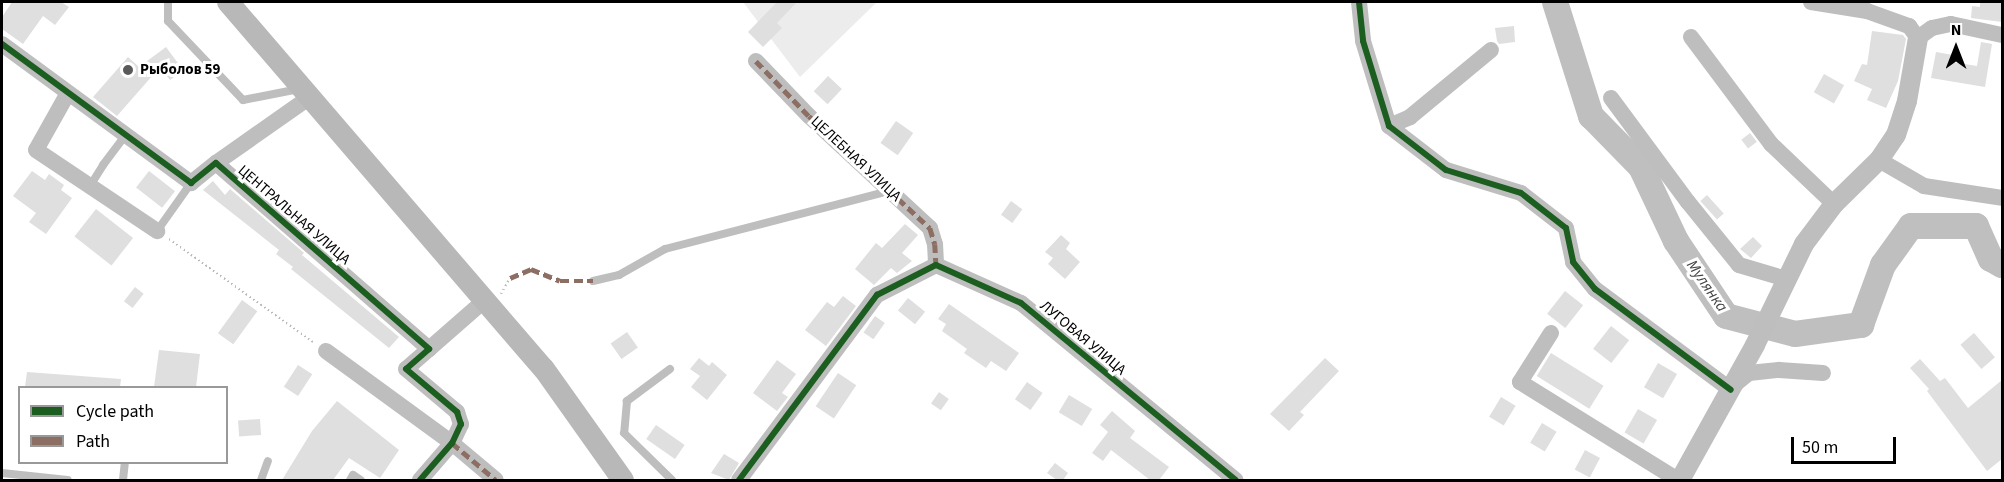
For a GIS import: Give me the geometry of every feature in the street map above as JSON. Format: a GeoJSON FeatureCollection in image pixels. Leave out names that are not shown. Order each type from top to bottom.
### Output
{"type":"FeatureCollection","features":[{"type":"Feature","properties":{"kind":"main road"},"geometry":{"type":"LineString","coordinates":[[228,2],[544,369],[623,480]]}},
{"type":"Feature","properties":{"kind":"street"},"geometry":{"type":"LineString","coordinates":[[1359,2],[1363,41],[1389,126],[1446,170],[1521,193],[1566,228],[1573,262],[1595,289],[1732,387]]}},
{"type":"Feature","properties":{"kind":"street"},"geometry":{"type":"LineString","coordinates":[[1811,2],[1867,11],[1909,26],[1918,38]]}},
{"type":"Feature","properties":{"kind":"street"},"geometry":{"type":"LineString","coordinates":[[1551,333],[1520,382],[1679,480],[1755,345],[1804,244],[1834,204],[1879,160],[1896,135],[1904,112],[1918,38],[1932,28],[1951,24],[2002,35]]}},
{"type":"Feature","properties":{"kind":"street"},"geometry":{"type":"LineString","coordinates":[[1691,37],[1771,144],[1834,204]]}},
{"type":"Feature","properties":{"kind":"street"},"geometry":{"type":"LineString","coordinates":[[2,44],[191,183]]}},
{"type":"Feature","properties":{"kind":"street"},"geometry":{"type":"LineString","coordinates":[[1389,126],[1410,117],[1491,50]]}},
{"type":"Feature","properties":{"kind":"street","name":"ЦЕЛЕБНАЯ УЛИЦА"},"geometry":{"type":"LineString","coordinates":[[756,61],[809,116],[930,228],[935,244],[936,265]]}},
{"type":"Feature","properties":{"kind":"street"},"geometry":{"type":"LineString","coordinates":[[68,93],[36,150],[157,231]]}},
{"type":"Feature","properties":{"kind":"street"},"geometry":{"type":"LineString","coordinates":[[216,163],[306,93]]}},
{"type":"Feature","properties":{"kind":"street"},"geometry":{"type":"LineString","coordinates":[[1611,98],[1688,202],[1739,264],[1786,279]]}},
{"type":"Feature","properties":{"kind":"street"},"geometry":{"type":"LineString","coordinates":[[1879,160],[1924,186],[2002,198]]}},
{"type":"Feature","properties":{"kind":"street","name":"ЦЕНТРАЛЬНАЯ УЛИЦА"},"geometry":{"type":"LineString","coordinates":[[191,183],[216,163],[429,349]]}},
{"type":"Feature","properties":{"kind":"street"},"geometry":{"type":"LineString","coordinates":[[739,480],[877,295],[936,265]]}},
{"type":"Feature","properties":{"kind":"street","name":"ЛУГОВАЯ УЛИЦА"},"geometry":{"type":"LineString","coordinates":[[936,265],[1021,303],[1236,480]]}},
{"type":"Feature","properties":{"kind":"street"},"geometry":{"type":"LineString","coordinates":[[420,480],[452,443],[460,429],[460,416],[406,369],[485,300]]}},
{"type":"Feature","properties":{"kind":"street"},"geometry":{"type":"LineString","coordinates":[[326,351],[452,443],[496,480]]}},
{"type":"Feature","properties":{"kind":"street"},"geometry":{"type":"LineString","coordinates":[[1732,387],[1749,373],[1779,370],[1824,373]]}},
{"type":"Feature","properties":{"kind":"lane"},"geometry":{"type":"LineString","coordinates":[[168,2],[168,21],[243,100],[306,93]]}},
{"type":"Feature","properties":{"kind":"lane"},"geometry":{"type":"LineString","coordinates":[[90,186],[126,135]]}},
{"type":"Feature","properties":{"kind":"lane"},"geometry":{"type":"LineString","coordinates":[[157,231],[191,183]]}},
{"type":"Feature","properties":{"kind":"lane"},"geometry":{"type":"LineString","coordinates":[[593,281],[619,275],[665,249],[890,191]]}},
{"type":"Feature","properties":{"kind":"lane"},"geometry":{"type":"LineString","coordinates":[[670,369],[627,401],[624,433],[672,480]]}},
{"type":"Feature","properties":{"kind":"lane"},"geometry":{"type":"LineString","coordinates":[[261,480],[268,461]]}},
{"type":"Feature","properties":{"kind":"lane"},"geometry":{"type":"LineString","coordinates":[[123,480],[125,464]]}},
{"type":"Feature","properties":{"kind":"lane"},"geometry":{"type":"LineString","coordinates":[[2,473],[69,480]]}},
{"type":"Feature","properties":{"kind":"lane"},"geometry":{"type":"LineString","coordinates":[[350,480],[353,475],[361,480]]}},
{"type":"Feature","properties":{"kind":"path"},"geometry":{"type":"LineString","coordinates":[[157,231],[326,351]]}},
{"type":"Feature","properties":{"kind":"shaded area"},"geometry":{"type":"Polygon","coordinates":[[[743,2],[877,2],[800,77],[743,2]]]}},
{"type":"Feature","properties":{"kind":"building"},"geometry":{"type":"Polygon","coordinates":[[[12,2],[61,2],[69,7],[55,25],[43,16],[23,44],[2,29],[2,17],[12,2]]]}},
{"type":"Feature","properties":{"kind":"building"},"geometry":{"type":"Polygon","coordinates":[[[777,2],[797,2],[777,23],[782,28],[763,47],[748,32],[777,2]]]}},
{"type":"Feature","properties":{"kind":"building"},"geometry":{"type":"Polygon","coordinates":[[[1980,2],[2002,2],[2002,22],[1971,18],[1972,6],[1980,7],[1980,2]]]}},
{"type":"Feature","properties":{"kind":"building"},"geometry":{"type":"Polygon","coordinates":[[[1514,26],[1515,42],[1499,44],[1495,28],[1514,26]]]}},
{"type":"Feature","properties":{"kind":"building"},"geometry":{"type":"Polygon","coordinates":[[[1872,31],[1903,35],[1906,39],[1898,81],[1886,108],[1867,100],[1872,89],[1854,81],[1862,64],[1867,65],[1872,31]]]}},
{"type":"Feature","properties":{"kind":"building"},"geometry":{"type":"Polygon","coordinates":[[[1981,42],[1992,44],[1985,87],[1931,78],[1936,52],[1953,55],[1952,62],[1977,66],[1981,42]]]}},
{"type":"Feature","properties":{"kind":"building"},"geometry":{"type":"Polygon","coordinates":[[[166,47],[183,70],[170,80],[160,67],[117,116],[93,97],[128,57],[139,67],[166,47]]]}},
{"type":"Feature","properties":{"kind":"building"},"geometry":{"type":"Polygon","coordinates":[[[1824,74],[1844,85],[1834,104],[1814,92],[1824,74]]]}},
{"type":"Feature","properties":{"kind":"building"},"geometry":{"type":"Polygon","coordinates":[[[828,76],[842,89],[828,104],[814,91],[828,76]]]}},
{"type":"Feature","properties":{"kind":"building"},"geometry":{"type":"Polygon","coordinates":[[[896,121],[913,133],[898,155],[881,143],[896,121]]]}},
{"type":"Feature","properties":{"kind":"building"},"geometry":{"type":"Polygon","coordinates":[[[1750,133],[1757,142],[1748,148],[1741,140],[1750,133]]]}},
{"type":"Feature","properties":{"kind":"building"},"geometry":{"type":"Polygon","coordinates":[[[32,171],[45,180],[49,174],[64,185],[61,190],[72,198],[46,234],[29,222],[36,213],[13,196],[32,171]]]}},
{"type":"Feature","properties":{"kind":"building"},"geometry":{"type":"Polygon","coordinates":[[[149,171],[175,191],[162,208],[136,188],[149,171]]]}},
{"type":"Feature","properties":{"kind":"building"},"geometry":{"type":"Polygon","coordinates":[[[213,181],[225,195],[230,189],[304,253],[302,255],[399,337],[389,348],[291,269],[293,267],[276,254],[279,250],[203,190],[213,181]]]}},
{"type":"Feature","properties":{"kind":"building"},"geometry":{"type":"Polygon","coordinates":[[[1707,195],[1724,214],[1717,220],[1700,201],[1707,195]]]}},
{"type":"Feature","properties":{"kind":"building"},"geometry":{"type":"Polygon","coordinates":[[[1011,201],[1022,209],[1012,223],[1001,215],[1011,201]]]}},
{"type":"Feature","properties":{"kind":"building"},"geometry":{"type":"Polygon","coordinates":[[[96,209],[133,238],[111,266],[74,237],[96,209]]]}},
{"type":"Feature","properties":{"kind":"building"},"geometry":{"type":"Polygon","coordinates":[[[905,224],[918,235],[902,253],[912,261],[897,273],[891,268],[874,285],[855,269],[876,243],[882,248],[905,224]]]}},
{"type":"Feature","properties":{"kind":"building"},"geometry":{"type":"Polygon","coordinates":[[[1061,235],[1070,243],[1066,249],[1080,262],[1065,279],[1048,264],[1053,258],[1045,252],[1061,235]]]}},
{"type":"Feature","properties":{"kind":"building"},"geometry":{"type":"Polygon","coordinates":[[[1753,237],[1762,246],[1751,258],[1740,249],[1753,237]]]}},
{"type":"Feature","properties":{"kind":"building"},"geometry":{"type":"Polygon","coordinates":[[[135,287],[144,294],[133,308],[124,301],[135,287]]]}},
{"type":"Feature","properties":{"kind":"building"},"geometry":{"type":"Polygon","coordinates":[[[1565,291],[1583,305],[1565,328],[1547,314],[1565,291]]]}},
{"type":"Feature","properties":{"kind":"building"},"geometry":{"type":"Polygon","coordinates":[[[843,296],[856,306],[826,346],[805,330],[827,302],[834,307],[843,296]]]}},
{"type":"Feature","properties":{"kind":"building"},"geometry":{"type":"Polygon","coordinates":[[[908,298],[925,312],[915,324],[898,310],[908,298]]]}},
{"type":"Feature","properties":{"kind":"building"},"geometry":{"type":"Polygon","coordinates":[[[242,300],[257,311],[233,344],[218,333],[242,300]]]}},
{"type":"Feature","properties":{"kind":"building"},"geometry":{"type":"Polygon","coordinates":[[[949,304],[1019,353],[1006,371],[991,361],[986,368],[964,353],[967,349],[942,331],[946,324],[938,319],[949,304]]]}},
{"type":"Feature","properties":{"kind":"building"},"geometry":{"type":"Polygon","coordinates":[[[875,316],[885,323],[873,339],[864,332],[875,316]]]}},
{"type":"Feature","properties":{"kind":"building"},"geometry":{"type":"Polygon","coordinates":[[[1611,326],[1629,340],[1611,363],[1593,349],[1611,326]]]}},
{"type":"Feature","properties":{"kind":"building"},"geometry":{"type":"Polygon","coordinates":[[[627,332],[638,348],[622,359],[611,343],[627,332]]]}},
{"type":"Feature","properties":{"kind":"building"},"geometry":{"type":"Polygon","coordinates":[[[1974,333],[1995,357],[1981,369],[1960,345],[1974,333]]]}},
{"type":"Feature","properties":{"kind":"building"},"geometry":{"type":"Polygon","coordinates":[[[159,350],[200,354],[196,386],[154,386],[159,350]]]}},
{"type":"Feature","properties":{"kind":"building"},"geometry":{"type":"Polygon","coordinates":[[[1551,353],[1604,386],[1589,409],[1537,376],[1551,353]]]}},
{"type":"Feature","properties":{"kind":"building"},"geometry":{"type":"Polygon","coordinates":[[[699,358],[709,366],[712,362],[727,375],[707,400],[691,387],[700,376],[690,369],[699,358]]]}},
{"type":"Feature","properties":{"kind":"building"},"geometry":{"type":"Polygon","coordinates":[[[1325,358],[1339,371],[1300,412],[1304,415],[1289,431],[1270,414],[1325,358]]]}},
{"type":"Feature","properties":{"kind":"building"},"geometry":{"type":"Polygon","coordinates":[[[1920,359],[1940,381],[1945,378],[1968,408],[2002,380],[2002,459],[1987,471],[1927,391],[1929,389],[1910,368],[1920,359]]]}},
{"type":"Feature","properties":{"kind":"building"},"geometry":{"type":"Polygon","coordinates":[[[777,360],[796,374],[782,393],[788,397],[777,411],[753,393],[777,360]]]}},
{"type":"Feature","properties":{"kind":"building"},"geometry":{"type":"Polygon","coordinates":[[[1658,363],[1677,374],[1663,398],[1644,387],[1658,363]]]}},
{"type":"Feature","properties":{"kind":"building"},"geometry":{"type":"Polygon","coordinates":[[[298,365],[312,374],[298,396],[284,387],[298,365]]]}},
{"type":"Feature","properties":{"kind":"building"},"geometry":{"type":"Polygon","coordinates":[[[27,372],[121,379],[120,386],[25,386],[27,372]]]}},
{"type":"Feature","properties":{"kind":"building"},"geometry":{"type":"Polygon","coordinates":[[[838,373],[856,385],[834,418],[816,406],[838,373]]]}},
{"type":"Feature","properties":{"kind":"building"},"geometry":{"type":"Polygon","coordinates":[[[1027,382],[1043,393],[1031,410],[1015,399],[1027,382]]]}},
{"type":"Feature","properties":{"kind":"building"},"geometry":{"type":"Polygon","coordinates":[[[939,392],[949,399],[941,410],[931,403],[939,392]]]}},
{"type":"Feature","properties":{"kind":"building"},"geometry":{"type":"Polygon","coordinates":[[[1069,395],[1092,409],[1082,426],[1059,412],[1069,395]]]}},
{"type":"Feature","properties":{"kind":"building"},"geometry":{"type":"Polygon","coordinates":[[[1501,397],[1516,406],[1504,425],[1489,417],[1501,397]]]}},
{"type":"Feature","properties":{"kind":"building"},"geometry":{"type":"Polygon","coordinates":[[[337,401],[399,450],[380,478],[349,458],[333,480],[282,480],[312,431],[337,401]]]}},
{"type":"Feature","properties":{"kind":"building"},"geometry":{"type":"Polygon","coordinates":[[[1638,409],[1657,420],[1644,443],[1624,432],[1638,409]]]}},
{"type":"Feature","properties":{"kind":"building"},"geometry":{"type":"Polygon","coordinates":[[[1112,411],[1135,431],[1130,438],[1169,467],[1159,480],[1150,480],[1111,450],[1103,461],[1092,453],[1108,432],[1100,425],[1112,411]]]}},
{"type":"Feature","properties":{"kind":"building"},"geometry":{"type":"Polygon","coordinates":[[[260,419],[261,435],[239,436],[238,421],[260,419]]]}},
{"type":"Feature","properties":{"kind":"building"},"geometry":{"type":"Polygon","coordinates":[[[1542,423],[1557,432],[1545,451],[1530,443],[1542,423]]]}},
{"type":"Feature","properties":{"kind":"building"},"geometry":{"type":"Polygon","coordinates":[[[656,425],[685,445],[675,459],[646,439],[656,425]]]}},
{"type":"Feature","properties":{"kind":"building"},"geometry":{"type":"Polygon","coordinates":[[[1585,450],[1600,458],[1590,477],[1575,469],[1585,450]]]}},
{"type":"Feature","properties":{"kind":"building"},"geometry":{"type":"Polygon","coordinates":[[[724,454],[739,463],[729,480],[711,473],[724,454]]]}},
{"type":"Feature","properties":{"kind":"building"},"geometry":{"type":"Polygon","coordinates":[[[1055,463],[1068,473],[1063,480],[1057,480],[1047,473],[1055,463]]]}},
{"type":"Feature","properties":{"kind":"waterway","name":"Мулянка"},"geometry":{"type":"LineString","coordinates":[[1555,2],[1591,116],[1641,167],[1676,241],[1726,316],[1795,334],[1861,325],[1883,265],[1911,226],[1976,226],[1991,259],[2002,265]]}},
{"type":"Feature","properties":{"kind":"marked path"},"geometry":{"type":"LineString","coordinates":[[756,61],[809,116],[930,228],[935,244],[936,265]]}},
{"type":"Feature","properties":{"kind":"marked path"},"geometry":{"type":"LineString","coordinates":[[510,278],[531,269],[560,281],[593,281]]}},
{"type":"Feature","properties":{"kind":"marked path"},"geometry":{"type":"LineString","coordinates":[[452,443],[496,480]]}},
{"type":"Feature","properties":{"kind":"cycle path"},"geometry":{"type":"LineString","coordinates":[[1359,2],[1363,41],[1389,126],[1446,170],[1521,193],[1566,228],[1573,262],[1595,289],[1731,390]]}},
{"type":"Feature","properties":{"kind":"cycle path"},"geometry":{"type":"LineString","coordinates":[[2,44],[191,183],[216,163],[429,349],[406,369],[457,412],[461,424],[452,443],[420,480]]}},
{"type":"Feature","properties":{"kind":"cycle path"},"geometry":{"type":"LineString","coordinates":[[739,480],[877,295],[936,265],[1021,303],[1236,480]]}},
{"type":"Feature","properties":{"kind":"place","name":"Рыболов 59"},"geometry":{"type":"Point","coordinates":[128,70]}}]}
